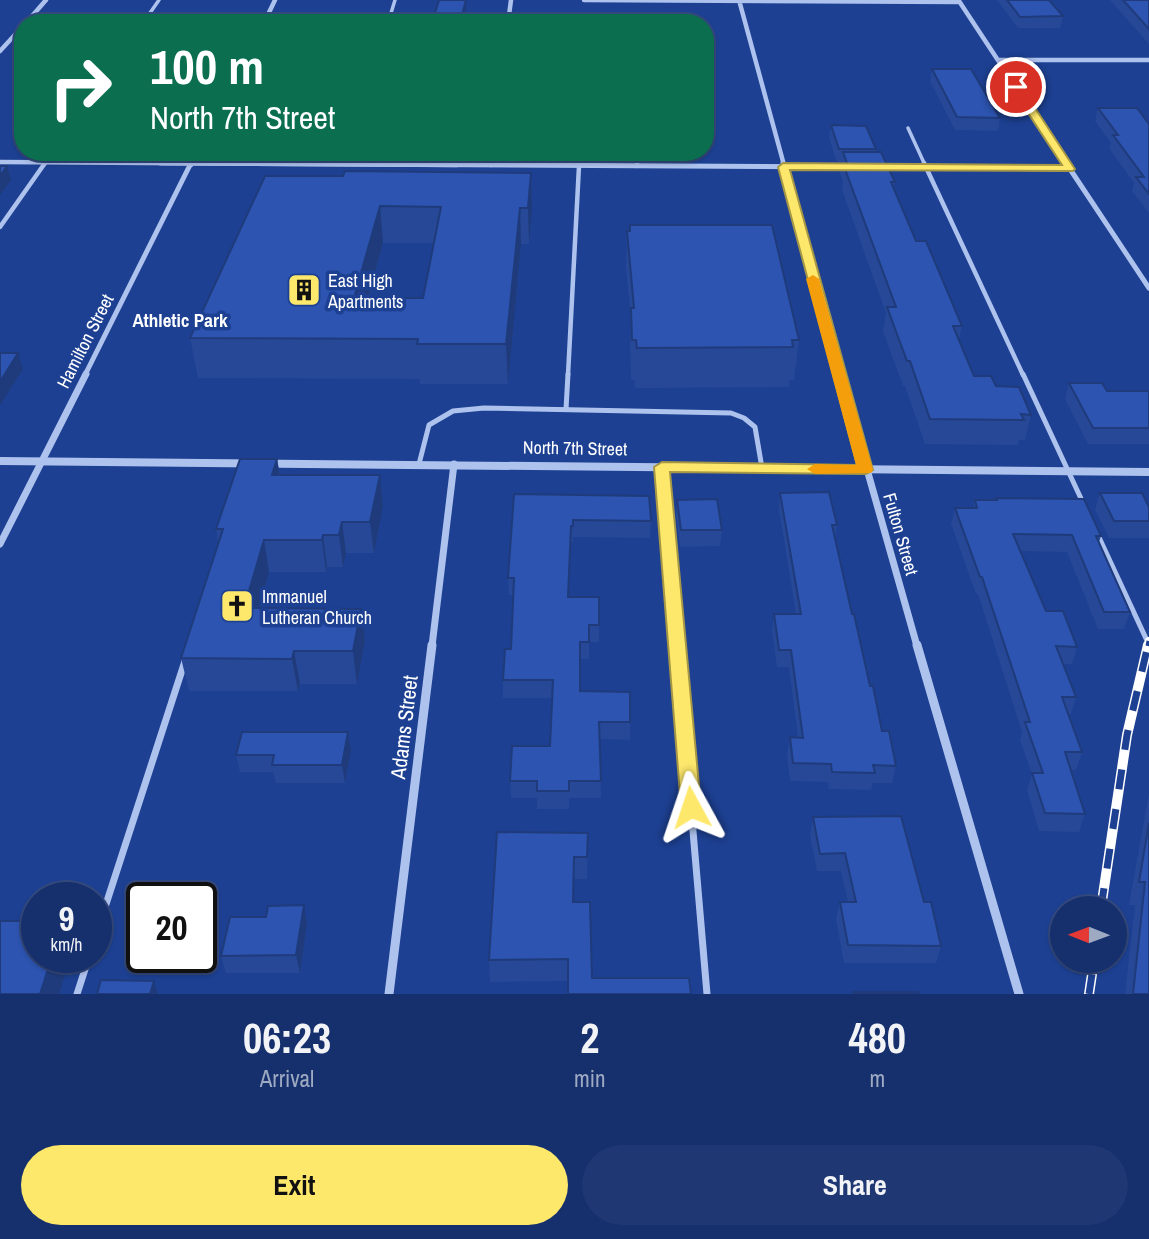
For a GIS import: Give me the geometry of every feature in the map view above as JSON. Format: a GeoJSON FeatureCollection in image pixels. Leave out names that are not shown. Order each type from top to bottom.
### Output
{"type":"FeatureCollection","features":[{"type":"Feature","properties":{"kind":"street"},"geometry":{"type":"LineString","coordinates":[[33,14],[46,0]]}},
{"type":"Feature","properties":{"kind":"street"},"geometry":{"type":"LineString","coordinates":[[584,0],[959,1],[1149,288]]}},
{"type":"Feature","properties":{"kind":"street","name":"Fulton Street"},"geometry":{"type":"LineString","coordinates":[[740,1],[866,470],[1019,994]]}},
{"type":"Feature","properties":{"kind":"street"},"geometry":{"type":"LineString","coordinates":[[0,51],[14,35]]}},
{"type":"Feature","properties":{"kind":"street"},"geometry":{"type":"LineString","coordinates":[[998,60],[1149,60]]}},
{"type":"Feature","properties":{"kind":"street"},"geometry":{"type":"LineString","coordinates":[[491,165],[492,161]]}},
{"type":"Feature","properties":{"kind":"street"},"geometry":{"type":"LineString","coordinates":[[0,162],[862,167]]}},
{"type":"Feature","properties":{"kind":"street","name":"Hamilton Street"},"geometry":{"type":"LineString","coordinates":[[0,544],[192,162]]}},
{"type":"Feature","properties":{"kind":"street"},"geometry":{"type":"LineString","coordinates":[[875,167],[1069,169]]}},
{"type":"Feature","properties":{"kind":"street","name":"North 7th Street"},"geometry":{"type":"LineString","coordinates":[[0,461],[247,467],[454,464],[1149,472]]}},
{"type":"Feature","properties":{"kind":"street","name":"Adams Street"},"geometry":{"type":"LineString","coordinates":[[389,994],[454,464]]}},
{"type":"Feature","properties":{"kind":"lane"},"geometry":{"type":"LineString","coordinates":[[908,128],[1090,518]]}},
{"type":"Feature","properties":{"kind":"lane"},"geometry":{"type":"LineString","coordinates":[[636,161],[636,166]]}},
{"type":"Feature","properties":{"kind":"lane"},"geometry":{"type":"LineString","coordinates":[[0,227],[46,162]]}},
{"type":"Feature","properties":{"kind":"lane"},"geometry":{"type":"LineString","coordinates":[[566,409],[579,166]]}},
{"type":"Feature","properties":{"kind":"lane"},"geometry":{"type":"LineString","coordinates":[[419,464],[429,425],[443,415],[484,408],[733,414],[744,418],[755,427],[762,468]]}},
{"type":"Feature","properties":{"kind":"lane"},"geometry":{"type":"LineString","coordinates":[[662,467],[707,994]]}},
{"type":"Feature","properties":{"kind":"lane"},"geometry":{"type":"LineString","coordinates":[[1096,530],[1149,645]]}},
{"type":"Feature","properties":{"kind":"lane"},"geometry":{"type":"LineString","coordinates":[[112,886],[186,657]]}},
{"type":"Feature","properties":{"kind":"lane"},"geometry":{"type":"LineString","coordinates":[[77,994],[84,973]]}},
{"type":"Feature","properties":{"kind":"building"},"geometry":{"type":"Polygon","coordinates":[[[439,0],[466,0],[462,14],[435,14],[439,0]]]}},
{"type":"Feature","properties":{"kind":"building"},"geometry":{"type":"Polygon","coordinates":[[[1007,0],[1049,0],[1063,16],[1020,17],[1007,0]]]}},
{"type":"Feature","properties":{"kind":"building"},"geometry":{"type":"Polygon","coordinates":[[[1123,0],[1149,0],[1149,29],[1123,0]]]}},
{"type":"Feature","properties":{"kind":"building"},"geometry":{"type":"Polygon","coordinates":[[[932,69],[971,69],[1000,118],[957,117],[932,69]]]}},
{"type":"Feature","properties":{"kind":"building"},"geometry":{"type":"Polygon","coordinates":[[[1098,108],[1137,108],[1149,124],[1149,194],[1136,177],[1144,177],[1113,135],[1118,135],[1098,108]]]}},
{"type":"Feature","properties":{"kind":"building"},"geometry":{"type":"Polygon","coordinates":[[[831,125],[866,126],[876,149],[839,149],[831,125]]]}},
{"type":"Feature","properties":{"kind":"building"},"geometry":{"type":"Polygon","coordinates":[[[843,152],[881,152],[916,241],[926,241],[962,326],[953,326],[974,376],[991,376],[996,386],[1019,387],[1031,415],[1021,414],[1024,420],[930,419],[910,361],[907,361],[887,307],[896,307],[845,169],[849,169],[843,152]]]}},
{"type":"Feature","properties":{"kind":"building"},"geometry":{"type":"Polygon","coordinates":[[[0,166],[7,166],[0,176],[0,166]]]}},
{"type":"Feature","properties":{"kind":"building"},"geometry":{"type":"Polygon","coordinates":[[[345,171],[531,173],[528,208],[520,208],[506,344],[417,344],[418,339],[190,338],[265,176],[343,176],[345,171]],[[380,206],[354,298],[423,298],[441,207],[380,206]]]}},
{"type":"Feature","properties":{"kind":"building"},"geometry":{"type":"Polygon","coordinates":[[[630,225],[772,225],[799,340],[792,340],[793,347],[637,348],[636,340],[632,340],[631,308],[634,308],[627,231],[630,231],[630,225]]]}},
{"type":"Feature","properties":{"kind":"building"},"geometry":{"type":"Polygon","coordinates":[[[0,353],[18,353],[0,382],[0,353]]]}},
{"type":"Feature","properties":{"kind":"building"},"geometry":{"type":"Polygon","coordinates":[[[1069,383],[1102,383],[1107,391],[1149,391],[1149,428],[1093,428],[1069,383]]]}},
{"type":"Feature","properties":{"kind":"building"},"geometry":{"type":"Polygon","coordinates":[[[240,459],[277,459],[272,475],[380,475],[370,522],[342,522],[339,535],[323,535],[322,540],[264,540],[244,608],[361,609],[353,651],[294,651],[292,659],[181,658],[223,529],[216,529],[240,459]]]}},
{"type":"Feature","properties":{"kind":"building"},"geometry":{"type":"Polygon","coordinates":[[[829,492],[837,525],[832,525],[852,614],[870,686],[873,686],[882,731],[889,731],[896,766],[873,765],[875,773],[832,772],[831,764],[793,763],[790,737],[803,738],[791,650],[779,650],[774,614],[801,614],[780,493],[829,492]]]}},
{"type":"Feature","properties":{"kind":"building"},"geometry":{"type":"Polygon","coordinates":[[[1100,493],[1142,493],[1149,507],[1149,521],[1114,521],[1100,493]]]}},
{"type":"Feature","properties":{"kind":"building"},"geometry":{"type":"Polygon","coordinates":[[[514,494],[649,496],[651,521],[573,520],[571,526],[568,597],[599,597],[599,625],[589,625],[589,642],[580,642],[580,691],[630,692],[630,722],[599,722],[601,781],[569,781],[569,791],[537,791],[537,781],[510,781],[512,746],[550,746],[553,680],[503,680],[505,649],[511,649],[514,578],[508,578],[514,494]]]}},
{"type":"Feature","properties":{"kind":"building"},"geometry":{"type":"Polygon","coordinates":[[[996,498],[1084,499],[1101,536],[1096,536],[1130,612],[1104,612],[1072,535],[1013,534],[1046,611],[1063,611],[1077,647],[1056,646],[1076,697],[1062,697],[1082,752],[1065,752],[1085,814],[1045,813],[1032,773],[1043,773],[1025,722],[1030,722],[982,577],[955,508],[977,508],[975,500],[997,500],[996,498]]]}},
{"type":"Feature","properties":{"kind":"building"},"geometry":{"type":"Polygon","coordinates":[[[717,499],[722,530],[681,530],[677,500],[717,499]]]}},
{"type":"Feature","properties":{"kind":"building"},"geometry":{"type":"Polygon","coordinates":[[[242,732],[348,732],[342,765],[272,765],[274,755],[236,755],[242,732]]]}},
{"type":"Feature","properties":{"kind":"building"},"geometry":{"type":"Polygon","coordinates":[[[901,816],[924,902],[931,902],[941,946],[848,945],[840,902],[856,902],[845,853],[820,854],[813,817],[901,816]]]}},
{"type":"Feature","properties":{"kind":"building"},"geometry":{"type":"Polygon","coordinates":[[[1149,823],[1149,994],[1133,994],[1145,882],[1139,882],[1149,823]]]}},
{"type":"Feature","properties":{"kind":"building"},"geometry":{"type":"Polygon","coordinates":[[[497,832],[588,833],[587,857],[574,857],[573,902],[590,902],[592,978],[689,978],[691,994],[568,994],[568,959],[489,960],[497,832]]]}},
{"type":"Feature","properties":{"kind":"building"},"geometry":{"type":"Polygon","coordinates":[[[304,905],[296,955],[221,956],[230,917],[266,917],[268,906],[304,905]]]}},
{"type":"Feature","properties":{"kind":"building"},"geometry":{"type":"Polygon","coordinates":[[[0,921],[21,921],[21,973],[47,973],[40,994],[0,994],[0,921]]]}},
{"type":"Feature","properties":{"kind":"building"},"geometry":{"type":"Polygon","coordinates":[[[101,980],[154,981],[150,994],[97,994],[101,980]]]}},
{"type":"Feature","properties":{"kind":"building"},"geometry":{"type":"Polygon","coordinates":[[[918,992],[919,994],[853,994],[918,992]]]}},
{"type":"Feature","properties":{"kind":"railway"},"geometry":{"type":"LineString","coordinates":[[1148,646],[1149,641]]}},
{"type":"Feature","properties":{"kind":"railway"},"geometry":{"type":"LineString","coordinates":[[1103,896],[1127,735],[1148,645]]}},
{"type":"Feature","properties":{"kind":"railway"},"geometry":{"type":"LineString","coordinates":[[1089,994],[1092,973]]}},
{"type":"Feature","properties":{"kind":"slow traffic"},"geometry":{"type":"LineString","coordinates":[[813,279],[866,470],[815,469]]}},
{"type":"Feature","properties":{"kind":"place","name":"East High Apartments"},"geometry":{"type":"Point","coordinates":[304,290]}},
{"type":"Feature","properties":{"kind":"place","name":"Immanuel Lutheran Church"},"geometry":{"type":"Point","coordinates":[237,606]}},
{"type":"Feature","properties":{"kind":"district","name":"Athletic Park"},"geometry":{"type":"Point","coordinates":[180,320]}},
{"type":"Feature","properties":{"kind":"route"},"geometry":{"type":"LineString","coordinates":[[691,807],[662,467],[866,470],[783,167],[1069,169],[1016,87]]}}]}
